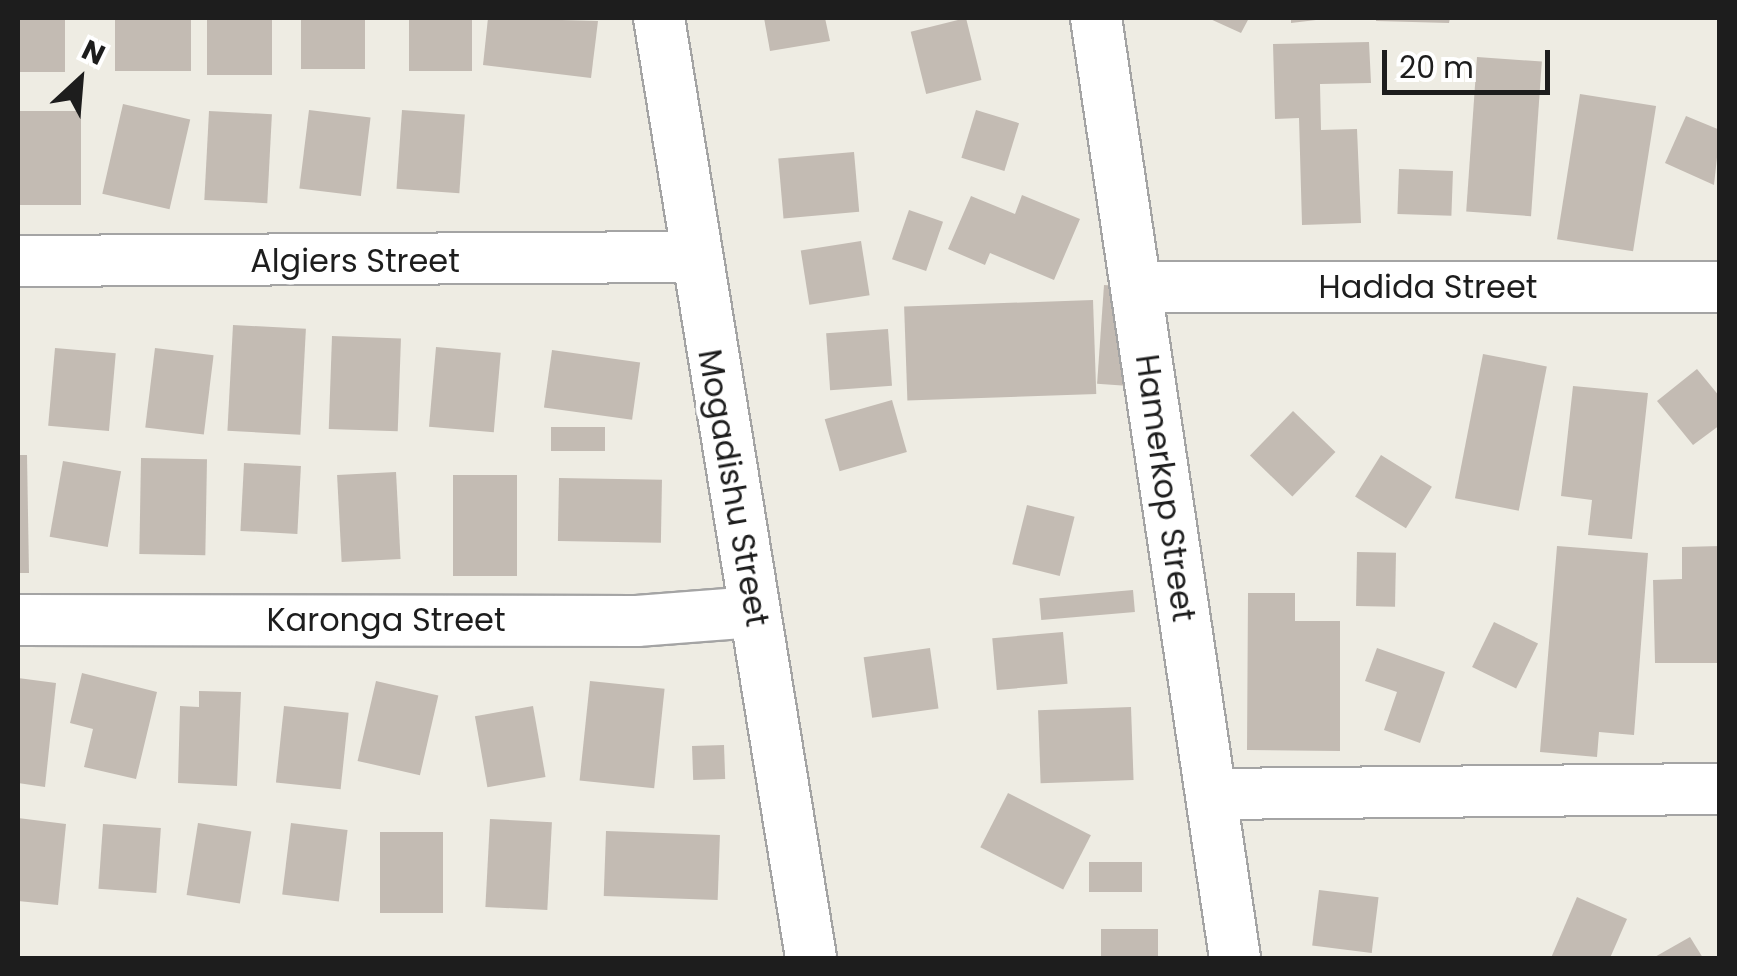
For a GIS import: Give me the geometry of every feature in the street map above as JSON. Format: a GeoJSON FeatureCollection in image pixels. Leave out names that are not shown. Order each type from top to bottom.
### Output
{"type":"FeatureCollection","features":[{"type":"Feature","properties":{"kind":"street","name":"Mogadishu Street"},"geometry":{"type":"LineString","coordinates":[[659,18],[694,257],[811,958]]}},
{"type":"Feature","properties":{"kind":"street","name":"Hamerkop Street"},"geometry":{"type":"LineString","coordinates":[[1096,18],[1235,958]]}},
{"type":"Feature","properties":{"kind":"street","name":"Algiers Street"},"geometry":{"type":"LineString","coordinates":[[18,261],[694,257]]}},
{"type":"Feature","properties":{"kind":"street","name":"Hadida Street"},"geometry":{"type":"LineString","coordinates":[[1137,288],[1720,288]]}},
{"type":"Feature","properties":{"kind":"street","name":"Karonga Street"},"geometry":{"type":"LineString","coordinates":[[18,620],[638,621],[754,612]]}},
{"type":"Feature","properties":{"kind":"street"},"geometry":{"type":"LineString","coordinates":[[1213,794],[1720,788]]}},
{"type":"Feature","properties":{"kind":"building"},"geometry":{"type":"Polygon","coordinates":[[[18,18],[65,18],[65,72],[18,72],[18,18]]]}},
{"type":"Feature","properties":{"kind":"building"},"geometry":{"type":"Polygon","coordinates":[[[115,18],[191,18],[191,71],[115,71],[115,18]]]}},
{"type":"Feature","properties":{"kind":"building"},"geometry":{"type":"Polygon","coordinates":[[[207,18],[272,18],[272,75],[207,75],[207,18]]]}},
{"type":"Feature","properties":{"kind":"building"},"geometry":{"type":"Polygon","coordinates":[[[301,18],[365,18],[365,69],[301,69],[301,18]]]}},
{"type":"Feature","properties":{"kind":"building"},"geometry":{"type":"Polygon","coordinates":[[[409,18],[472,18],[472,71],[409,71],[409,18]]]}},
{"type":"Feature","properties":{"kind":"building"},"geometry":{"type":"Polygon","coordinates":[[[488,18],[598,21],[591,78],[483,65],[488,18]]]}},
{"type":"Feature","properties":{"kind":"building"},"geometry":{"type":"Polygon","coordinates":[[[764,18],[825,18],[830,41],[770,51],[764,18]]]}},
{"type":"Feature","properties":{"kind":"building"},"geometry":{"type":"Polygon","coordinates":[[[966,18],[981,80],[926,94],[911,32],[966,18]]]}},
{"type":"Feature","properties":{"kind":"building"},"geometry":{"type":"Polygon","coordinates":[[[1208,18],[1249,18],[1241,33],[1208,18]]]}},
{"type":"Feature","properties":{"kind":"building"},"geometry":{"type":"Polygon","coordinates":[[[1291,18],[1316,18],[1316,20],[1291,23],[1291,18]]]}},
{"type":"Feature","properties":{"kind":"building"},"geometry":{"type":"Polygon","coordinates":[[[1376,18],[1450,18],[1449,23],[1376,18]]]}},
{"type":"Feature","properties":{"kind":"building"},"geometry":{"type":"Polygon","coordinates":[[[1369,42],[1371,83],[1320,84],[1321,130],[1357,129],[1361,223],[1302,225],[1299,118],[1275,119],[1273,44],[1369,42]]]}},
{"type":"Feature","properties":{"kind":"building"},"geometry":{"type":"Polygon","coordinates":[[[1477,57],[1542,62],[1531,216],[1466,212],[1477,57]]]}},
{"type":"Feature","properties":{"kind":"building"},"geometry":{"type":"Polygon","coordinates":[[[1580,94],[1656,106],[1633,251],[1557,239],[1580,94]]]}},
{"type":"Feature","properties":{"kind":"building"},"geometry":{"type":"Polygon","coordinates":[[[123,104],[190,120],[170,209],[102,194],[123,104]]]}},
{"type":"Feature","properties":{"kind":"building"},"geometry":{"type":"Polygon","coordinates":[[[309,110],[371,118],[361,196],[299,188],[309,110]]]}},
{"type":"Feature","properties":{"kind":"building"},"geometry":{"type":"Polygon","coordinates":[[[402,110],[465,114],[459,193],[396,189],[402,110]]]}},
{"type":"Feature","properties":{"kind":"building"},"geometry":{"type":"Polygon","coordinates":[[[976,110],[1019,123],[1004,171],[961,158],[976,110]]]}},
{"type":"Feature","properties":{"kind":"building"},"geometry":{"type":"Polygon","coordinates":[[[19,111],[81,111],[81,205],[19,205],[19,111]]]}},
{"type":"Feature","properties":{"kind":"building"},"geometry":{"type":"Polygon","coordinates":[[[209,111],[272,114],[267,203],[204,200],[209,111]]]}},
{"type":"Feature","properties":{"kind":"building"},"geometry":{"type":"Polygon","coordinates":[[[1686,116],[1720,130],[1714,185],[1665,163],[1686,116]]]}},
{"type":"Feature","properties":{"kind":"building"},"geometry":{"type":"Polygon","coordinates":[[[854,152],[859,212],[784,218],[778,159],[854,152]]]}},
{"type":"Feature","properties":{"kind":"building"},"geometry":{"type":"Polygon","coordinates":[[[1399,169],[1453,171],[1451,216],[1397,214],[1399,169]]]}},
{"type":"Feature","properties":{"kind":"building"},"geometry":{"type":"Polygon","coordinates":[[[1022,195],[1080,219],[1054,280],[990,253],[985,265],[948,249],[971,196],[1015,214],[1022,195]]]}},
{"type":"Feature","properties":{"kind":"building"},"geometry":{"type":"Polygon","coordinates":[[[909,210],[943,222],[926,271],[892,259],[909,210]]]}},
{"type":"Feature","properties":{"kind":"building"},"geometry":{"type":"Polygon","coordinates":[[[861,241],[870,295],[809,305],[801,251],[861,241]]]}},
{"type":"Feature","properties":{"kind":"building"},"geometry":{"type":"Polygon","coordinates":[[[1104,285],[1136,287],[1129,386],[1097,384],[1104,285]]]}},
{"type":"Feature","properties":{"kind":"building"},"geometry":{"type":"Polygon","coordinates":[[[1093,300],[1096,394],[907,401],[904,307],[1093,300]]]}},
{"type":"Feature","properties":{"kind":"building"},"geometry":{"type":"Polygon","coordinates":[[[233,325],[306,329],[300,435],[227,431],[233,325]]]}},
{"type":"Feature","properties":{"kind":"building"},"geometry":{"type":"Polygon","coordinates":[[[888,329],[892,386],[830,390],[826,333],[888,329]]]}},
{"type":"Feature","properties":{"kind":"building"},"geometry":{"type":"Polygon","coordinates":[[[332,336],[401,338],[398,431],[329,429],[332,336]]]}},
{"type":"Feature","properties":{"kind":"building"},"geometry":{"type":"Polygon","coordinates":[[[436,347],[501,353],[494,432],[429,427],[436,347]]]}},
{"type":"Feature","properties":{"kind":"building"},"geometry":{"type":"Polygon","coordinates":[[[55,348],[116,353],[109,431],[48,426],[55,348]]]}},
{"type":"Feature","properties":{"kind":"building"},"geometry":{"type":"Polygon","coordinates":[[[155,348],[214,355],[204,435],[145,427],[155,348]]]}},
{"type":"Feature","properties":{"kind":"building"},"geometry":{"type":"Polygon","coordinates":[[[552,350],[640,362],[632,420],[544,407],[552,350]]]}},
{"type":"Feature","properties":{"kind":"building"},"geometry":{"type":"Polygon","coordinates":[[[1483,354],[1547,366],[1519,511],[1455,498],[1483,354]]]}},
{"type":"Feature","properties":{"kind":"building"},"geometry":{"type":"Polygon","coordinates":[[[1697,369],[1720,397],[1720,425],[1693,445],[1657,401],[1697,369]]]}},
{"type":"Feature","properties":{"kind":"building"},"geometry":{"type":"Polygon","coordinates":[[[1573,386],[1648,393],[1632,539],[1588,535],[1592,500],[1561,496],[1573,386]]]}},
{"type":"Feature","properties":{"kind":"building"},"geometry":{"type":"Polygon","coordinates":[[[892,400],[907,452],[840,471],[825,419],[892,400]]]}},
{"type":"Feature","properties":{"kind":"building"},"geometry":{"type":"Polygon","coordinates":[[[1293,411],[1335,452],[1292,497],[1250,456],[1293,411]]]}},
{"type":"Feature","properties":{"kind":"building"},"geometry":{"type":"Polygon","coordinates":[[[551,427],[605,427],[605,451],[551,451],[551,427]]]}},
{"type":"Feature","properties":{"kind":"building"},"geometry":{"type":"Polygon","coordinates":[[[18,455],[27,455],[29,573],[18,573],[18,455]]]}},
{"type":"Feature","properties":{"kind":"building"},"geometry":{"type":"Polygon","coordinates":[[[1381,455],[1432,487],[1406,528],[1355,497],[1381,455]]]}},
{"type":"Feature","properties":{"kind":"building"},"geometry":{"type":"Polygon","coordinates":[[[141,458],[207,459],[205,555],[139,554],[141,458]]]}},
{"type":"Feature","properties":{"kind":"building"},"geometry":{"type":"Polygon","coordinates":[[[63,461],[121,471],[108,547],[50,537],[63,461]]]}},
{"type":"Feature","properties":{"kind":"building"},"geometry":{"type":"Polygon","coordinates":[[[244,463],[301,466],[297,534],[240,531],[244,463]]]}},
{"type":"Feature","properties":{"kind":"building"},"geometry":{"type":"Polygon","coordinates":[[[396,472],[401,559],[342,562],[337,475],[396,472]]]}},
{"type":"Feature","properties":{"kind":"building"},"geometry":{"type":"Polygon","coordinates":[[[453,475],[517,475],[517,576],[453,576],[453,475]]]}},
{"type":"Feature","properties":{"kind":"building"},"geometry":{"type":"Polygon","coordinates":[[[559,478],[662,480],[661,543],[558,541],[559,478]]]}},
{"type":"Feature","properties":{"kind":"building"},"geometry":{"type":"Polygon","coordinates":[[[1027,505],[1075,517],[1060,576],[1012,564],[1027,505]]]}},
{"type":"Feature","properties":{"kind":"building"},"geometry":{"type":"Polygon","coordinates":[[[1557,546],[1648,553],[1634,735],[1599,732],[1597,757],[1540,752],[1557,546]]]}},
{"type":"Feature","properties":{"kind":"building"},"geometry":{"type":"Polygon","coordinates":[[[1720,546],[1720,663],[1655,663],[1653,580],[1682,579],[1682,547],[1720,546]]]}},
{"type":"Feature","properties":{"kind":"building"},"geometry":{"type":"Polygon","coordinates":[[[1357,552],[1396,553],[1395,607],[1356,606],[1357,552]]]}},
{"type":"Feature","properties":{"kind":"building"},"geometry":{"type":"Polygon","coordinates":[[[1133,590],[1135,612],[1041,620],[1039,598],[1133,590]]]}},
{"type":"Feature","properties":{"kind":"building"},"geometry":{"type":"Polygon","coordinates":[[[1248,593],[1295,593],[1295,621],[1340,621],[1340,751],[1247,750],[1248,593]]]}},
{"type":"Feature","properties":{"kind":"building"},"geometry":{"type":"Polygon","coordinates":[[[1494,622],[1538,643],[1516,688],[1472,667],[1494,622]]]}},
{"type":"Feature","properties":{"kind":"building"},"geometry":{"type":"Polygon","coordinates":[[[1063,632],[1068,684],[997,690],[992,638],[1063,632]]]}},
{"type":"Feature","properties":{"kind":"building"},"geometry":{"type":"Polygon","coordinates":[[[930,648],[938,708],[872,718],[864,657],[930,648]]]}},
{"type":"Feature","properties":{"kind":"building"},"geometry":{"type":"Polygon","coordinates":[[[1377,648],[1445,672],[1420,743],[1384,730],[1397,692],[1365,681],[1377,648]]]}},
{"type":"Feature","properties":{"kind":"building"},"geometry":{"type":"Polygon","coordinates":[[[82,673],[157,692],[136,779],[84,767],[93,729],[70,723],[82,673]]]}},
{"type":"Feature","properties":{"kind":"building"},"geometry":{"type":"Polygon","coordinates":[[[18,678],[56,683],[45,787],[18,783],[18,678]]]}},
{"type":"Feature","properties":{"kind":"building"},"geometry":{"type":"Polygon","coordinates":[[[376,681],[438,695],[420,775],[358,761],[376,681]]]}},
{"type":"Feature","properties":{"kind":"building"},"geometry":{"type":"Polygon","coordinates":[[[590,681],[665,689],[654,788],[580,780],[590,681]]]}},
{"type":"Feature","properties":{"kind":"building"},"geometry":{"type":"Polygon","coordinates":[[[199,691],[241,692],[237,786],[178,783],[180,706],[199,707],[199,691]]]}},
{"type":"Feature","properties":{"kind":"building"},"geometry":{"type":"Polygon","coordinates":[[[284,706],[349,713],[341,789],[276,783],[284,706]]]}},
{"type":"Feature","properties":{"kind":"building"},"geometry":{"type":"Polygon","coordinates":[[[533,706],[546,777],[487,787],[475,716],[533,706]]]}},
{"type":"Feature","properties":{"kind":"building"},"geometry":{"type":"Polygon","coordinates":[[[1131,707],[1134,780],[1041,783],[1038,710],[1131,707]]]}},
{"type":"Feature","properties":{"kind":"building"},"geometry":{"type":"Polygon","coordinates":[[[724,745],[725,779],[693,780],[692,746],[724,745]]]}},
{"type":"Feature","properties":{"kind":"building"},"geometry":{"type":"Polygon","coordinates":[[[1008,793],[1091,835],[1063,890],[980,847],[1008,793]]]}},
{"type":"Feature","properties":{"kind":"building"},"geometry":{"type":"Polygon","coordinates":[[[18,818],[66,824],[58,905],[18,901],[18,818]]]}},
{"type":"Feature","properties":{"kind":"building"},"geometry":{"type":"Polygon","coordinates":[[[490,819],[552,822],[547,910],[485,907],[490,819]]]}},
{"type":"Feature","properties":{"kind":"building"},"geometry":{"type":"Polygon","coordinates":[[[198,823],[251,831],[240,904],[187,895],[198,823]]]}},
{"type":"Feature","properties":{"kind":"building"},"geometry":{"type":"Polygon","coordinates":[[[291,823],[348,830],[339,901],[282,894],[291,823]]]}},
{"type":"Feature","properties":{"kind":"building"},"geometry":{"type":"Polygon","coordinates":[[[103,824],[161,828],[156,893],[98,889],[103,824]]]}},
{"type":"Feature","properties":{"kind":"building"},"geometry":{"type":"Polygon","coordinates":[[[606,831],[720,835],[718,900],[604,896],[606,831]]]}},
{"type":"Feature","properties":{"kind":"building"},"geometry":{"type":"Polygon","coordinates":[[[380,832],[443,832],[443,913],[380,913],[380,832]]]}},
{"type":"Feature","properties":{"kind":"building"},"geometry":{"type":"Polygon","coordinates":[[[1089,862],[1142,862],[1142,892],[1089,892],[1089,862]]]}},
{"type":"Feature","properties":{"kind":"building"},"geometry":{"type":"Polygon","coordinates":[[[1319,890],[1379,897],[1372,953],[1312,946],[1319,890]]]}},
{"type":"Feature","properties":{"kind":"building"},"geometry":{"type":"Polygon","coordinates":[[[1577,897],[1627,919],[1610,958],[1551,958],[1577,897]]]}},
{"type":"Feature","properties":{"kind":"building"},"geometry":{"type":"Polygon","coordinates":[[[1101,929],[1158,929],[1158,958],[1101,958],[1101,929]]]}},
{"type":"Feature","properties":{"kind":"building"},"geometry":{"type":"Polygon","coordinates":[[[1690,937],[1703,958],[1653,958],[1690,937]]]}}]}
